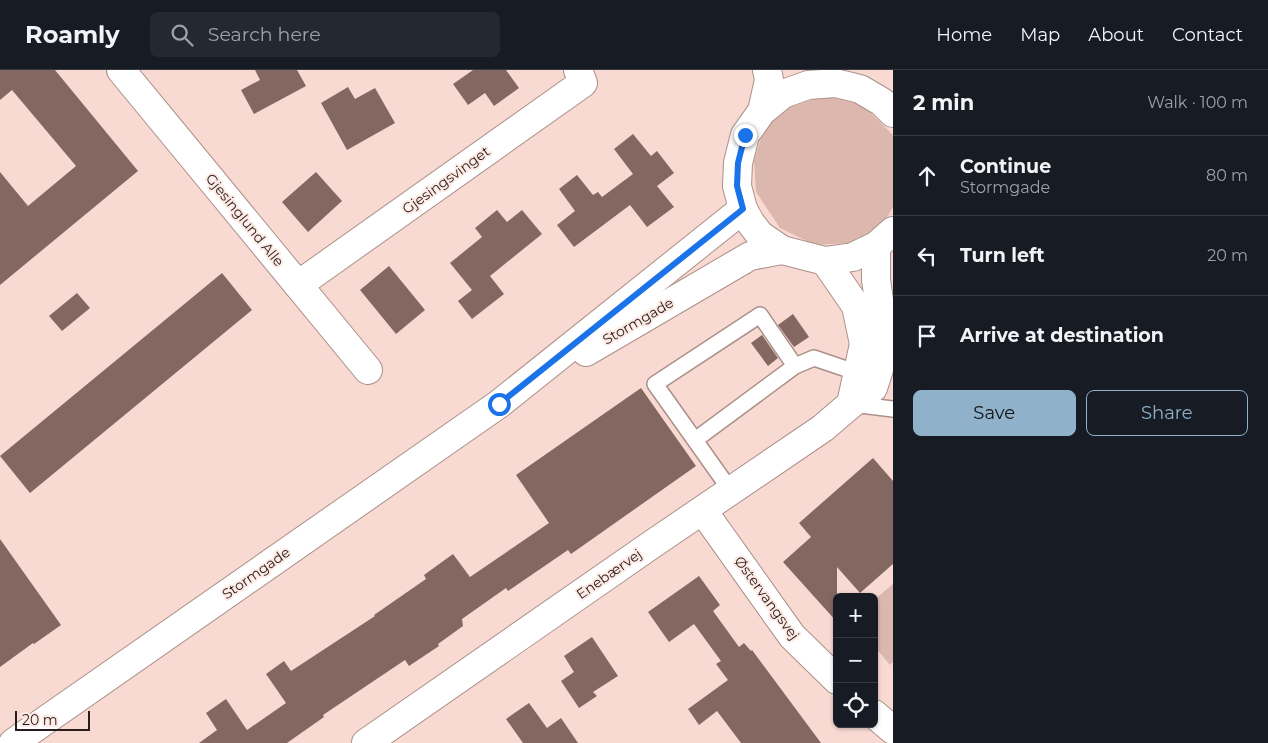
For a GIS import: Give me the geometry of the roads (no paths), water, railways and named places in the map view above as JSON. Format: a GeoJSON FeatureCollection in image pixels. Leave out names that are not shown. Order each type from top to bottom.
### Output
{"type":"FeatureCollection","features":[{"type":"Feature","properties":{"kind":"street","name":"Gjesinglund Alle"},"geometry":{"type":"LineString","coordinates":[[121,70],[368,370]]}},
{"type":"Feature","properties":{"kind":"street","name":"Gjesingsvinget"},"geometry":{"type":"LineString","coordinates":[[298,286],[583,82],[578,70]]}},
{"type":"Feature","properties":{"kind":"street"},"geometry":{"type":"LineString","coordinates":[[762,111],[769,80],[767,70]]}},
{"type":"Feature","properties":{"kind":"street"},"geometry":{"type":"LineString","coordinates":[[807,70],[835,83],[860,89],[889,106]]}},
{"type":"Feature","properties":{"kind":"street"},"geometry":{"type":"LineString","coordinates":[[835,83],[808,85],[783,94],[762,111],[745,135],[738,163],[737,186],[743,209],[760,235],[782,250],[825,262],[853,257],[885,239]]}},
{"type":"Feature","properties":{"kind":"street","name":"Stormgade"},"geometry":{"type":"LineString","coordinates":[[13,743],[499,404],[743,209]]}},
{"type":"Feature","properties":{"kind":"street","name":"Enebærvej"},"geometry":{"type":"LineString","coordinates":[[384,738],[703,510],[823,428],[850,404],[873,388],[886,347],[876,280],[885,239]]}},
{"type":"Feature","properties":{"kind":"street","name":"Stormgade"},"geometry":{"type":"LineString","coordinates":[[499,404],[750,256],[782,250]]}},
{"type":"Feature","properties":{"kind":"street"},"geometry":{"type":"LineString","coordinates":[[825,262],[856,306],[864,344],[850,404]]}},
{"type":"Feature","properties":{"kind":"street","name":"Østervangsvej"},"geometry":{"type":"LineString","coordinates":[[703,510],[792,636],[833,676]]}},
{"type":"Feature","properties":{"kind":"street"},"geometry":{"type":"LineString","coordinates":[[878,717],[893,730]]}},
{"type":"Feature","properties":{"kind":"lane"},"geometry":{"type":"LineString","coordinates":[[731,491],[655,384],[760,315],[795,366]]}},
{"type":"Feature","properties":{"kind":"lane"},"geometry":{"type":"LineString","coordinates":[[695,440],[795,366],[814,358],[858,373]]}},
{"type":"Feature","properties":{"kind":"lane"},"geometry":{"type":"LineString","coordinates":[[850,404],[893,409]]}}]}
